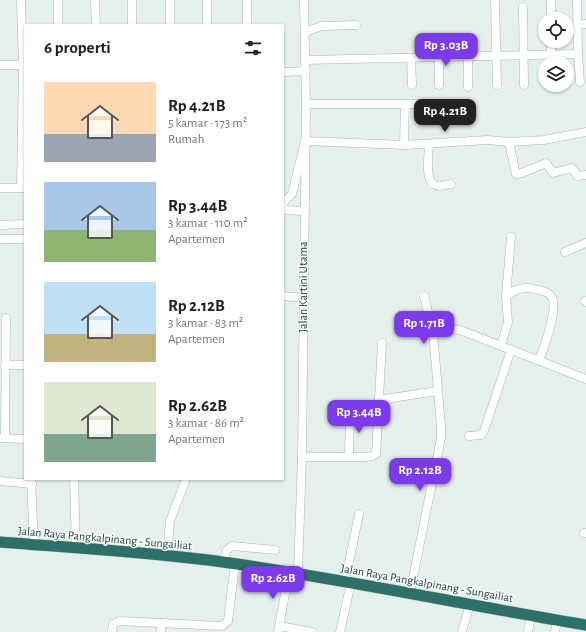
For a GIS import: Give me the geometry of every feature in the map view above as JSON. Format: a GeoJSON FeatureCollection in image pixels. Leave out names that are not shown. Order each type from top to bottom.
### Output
{"type":"FeatureCollection","features":[{"type":"Feature","properties":{"kind":"highway","name":"Jalan Raya Pangkalpinang - Sungailiat"},"geometry":{"type":"LineString","coordinates":[[0,542],[167,555],[230,563],[348,582],[586,625]]}},
{"type":"Feature","properties":{"kind":"street"},"geometry":{"type":"LineString","coordinates":[[0,188],[23,188],[24,65],[21,0]]}},
{"type":"Feature","properties":{"kind":"street"},"geometry":{"type":"LineString","coordinates":[[58,0],[58,24]]}},
{"type":"Feature","properties":{"kind":"street"},"geometry":{"type":"LineString","coordinates":[[95,0],[96,24]]}},
{"type":"Feature","properties":{"kind":"street"},"geometry":{"type":"LineString","coordinates":[[132,0],[132,24]]}},
{"type":"Feature","properties":{"kind":"street"},"geometry":{"type":"LineString","coordinates":[[170,0],[170,24]]}},
{"type":"Feature","properties":{"kind":"street"},"geometry":{"type":"LineString","coordinates":[[207,0],[207,24]]}},
{"type":"Feature","properties":{"kind":"street"},"geometry":{"type":"LineString","coordinates":[[247,0],[247,24]]}},
{"type":"Feature","properties":{"kind":"street","name":"Jalan Kartini Utama"},"geometry":{"type":"LineString","coordinates":[[279,629],[294,573],[302,457],[306,104],[304,0]]}},
{"type":"Feature","properties":{"kind":"street"},"geometry":{"type":"LineString","coordinates":[[495,0],[497,85]]}},
{"type":"Feature","properties":{"kind":"street"},"geometry":{"type":"LineString","coordinates":[[551,0],[551,12]]}},
{"type":"Feature","properties":{"kind":"street"},"geometry":{"type":"LineString","coordinates":[[577,0],[580,82]]}},
{"type":"Feature","properties":{"kind":"street"},"geometry":{"type":"LineString","coordinates":[[523,7],[524,85]]}},
{"type":"Feature","properties":{"kind":"street"},"geometry":{"type":"LineString","coordinates":[[305,32],[322,26],[356,25]]}},
{"type":"Feature","properties":{"kind":"street"},"geometry":{"type":"LineString","coordinates":[[567,56],[578,54]]}},
{"type":"Feature","properties":{"kind":"street"},"geometry":{"type":"LineString","coordinates":[[306,60],[524,55],[538,57]]}},
{"type":"Feature","properties":{"kind":"street"},"geometry":{"type":"LineString","coordinates":[[468,56],[468,87]]}},
{"type":"Feature","properties":{"kind":"street"},"geometry":{"type":"LineString","coordinates":[[439,57],[439,85]]}},
{"type":"Feature","properties":{"kind":"street"},"geometry":{"type":"LineString","coordinates":[[411,58],[412,85]]}},
{"type":"Feature","properties":{"kind":"street"},"geometry":{"type":"LineString","coordinates":[[0,65],[24,65]]}},
{"type":"Feature","properties":{"kind":"street"},"geometry":{"type":"LineString","coordinates":[[284,72],[306,72]]}},
{"type":"Feature","properties":{"kind":"street"},"geometry":{"type":"LineString","coordinates":[[306,104],[466,104]]}},
{"type":"Feature","properties":{"kind":"street"},"geometry":{"type":"LineString","coordinates":[[404,145],[405,104]]}},
{"type":"Feature","properties":{"kind":"street"},"geometry":{"type":"LineString","coordinates":[[284,202],[292,194],[305,141],[404,145],[488,140],[508,142],[544,140],[586,132]]}},
{"type":"Feature","properties":{"kind":"street"},"geometry":{"type":"LineString","coordinates":[[508,142],[516,174],[546,163],[552,173],[570,168],[573,169],[578,176],[586,175]]}},
{"type":"Feature","properties":{"kind":"street"},"geometry":{"type":"LineString","coordinates":[[429,144],[428,175],[430,181],[435,185],[451,184]]}},
{"type":"Feature","properties":{"kind":"street"},"geometry":{"type":"LineString","coordinates":[[284,209],[304,211]]}},
{"type":"Feature","properties":{"kind":"street"},"geometry":{"type":"LineString","coordinates":[[0,225],[24,224]]}},
{"type":"Feature","properties":{"kind":"street"},"geometry":{"type":"LineString","coordinates":[[501,346],[508,322],[506,296],[511,237]]}},
{"type":"Feature","properties":{"kind":"street"},"geometry":{"type":"LineString","coordinates":[[0,239],[24,239]]}},
{"type":"Feature","properties":{"kind":"street"},"geometry":{"type":"LineString","coordinates":[[566,252],[586,243]]}},
{"type":"Feature","properties":{"kind":"street"},"geometry":{"type":"LineString","coordinates":[[506,296],[527,287],[550,294],[553,299],[552,320],[539,361]]}},
{"type":"Feature","properties":{"kind":"street"},"geometry":{"type":"LineString","coordinates":[[284,296],[304,298]]}},
{"type":"Feature","properties":{"kind":"street"},"geometry":{"type":"LineString","coordinates":[[410,593],[441,438],[433,332],[424,296]]}},
{"type":"Feature","properties":{"kind":"street"},"geometry":{"type":"LineString","coordinates":[[6,318],[2,438],[24,439]]}},
{"type":"Feature","properties":{"kind":"street"},"geometry":{"type":"LineString","coordinates":[[433,332],[447,329],[460,330],[586,379]]}},
{"type":"Feature","properties":{"kind":"street"},"geometry":{"type":"LineString","coordinates":[[302,457],[373,456],[376,454],[382,343]]}},
{"type":"Feature","properties":{"kind":"street"},"geometry":{"type":"LineString","coordinates":[[469,436],[481,435],[484,431],[511,350]]}},
{"type":"Feature","properties":{"kind":"street"},"geometry":{"type":"LineString","coordinates":[[5,365],[24,365]]}},
{"type":"Feature","properties":{"kind":"street"},"geometry":{"type":"LineString","coordinates":[[379,400],[437,391]]}},
{"type":"Feature","properties":{"kind":"street"},"geometry":{"type":"LineString","coordinates":[[349,456],[350,411]]}},
{"type":"Feature","properties":{"kind":"street"},"geometry":{"type":"LineString","coordinates":[[74,480],[76,548]]}},
{"type":"Feature","properties":{"kind":"street"},"geometry":{"type":"LineString","coordinates":[[167,555],[170,521],[186,480]]}},
{"type":"Feature","properties":{"kind":"street"},"geometry":{"type":"LineString","coordinates":[[0,481],[32,482],[34,545]]}},
{"type":"Feature","properties":{"kind":"street"},"geometry":{"type":"LineString","coordinates":[[340,632],[359,514]]}},
{"type":"Feature","properties":{"kind":"street"},"geometry":{"type":"LineString","coordinates":[[112,632],[113,624],[120,621],[222,626],[226,624],[228,622],[230,563],[226,551],[232,546],[275,550]]}},
{"type":"Feature","properties":{"kind":"street"},"geometry":{"type":"LineString","coordinates":[[462,632],[470,604]]}},
{"type":"Feature","properties":{"kind":"street"},"geometry":{"type":"LineString","coordinates":[[528,632],[531,616]]}},
{"type":"Feature","properties":{"kind":"street"},"geometry":{"type":"LineString","coordinates":[[555,632],[557,620]]}},
{"type":"Feature","properties":{"kind":"street"},"geometry":{"type":"LineString","coordinates":[[161,623],[161,632]]}},
{"type":"Feature","properties":{"kind":"street"},"geometry":{"type":"LineString","coordinates":[[279,629],[312,632]]}}]}
